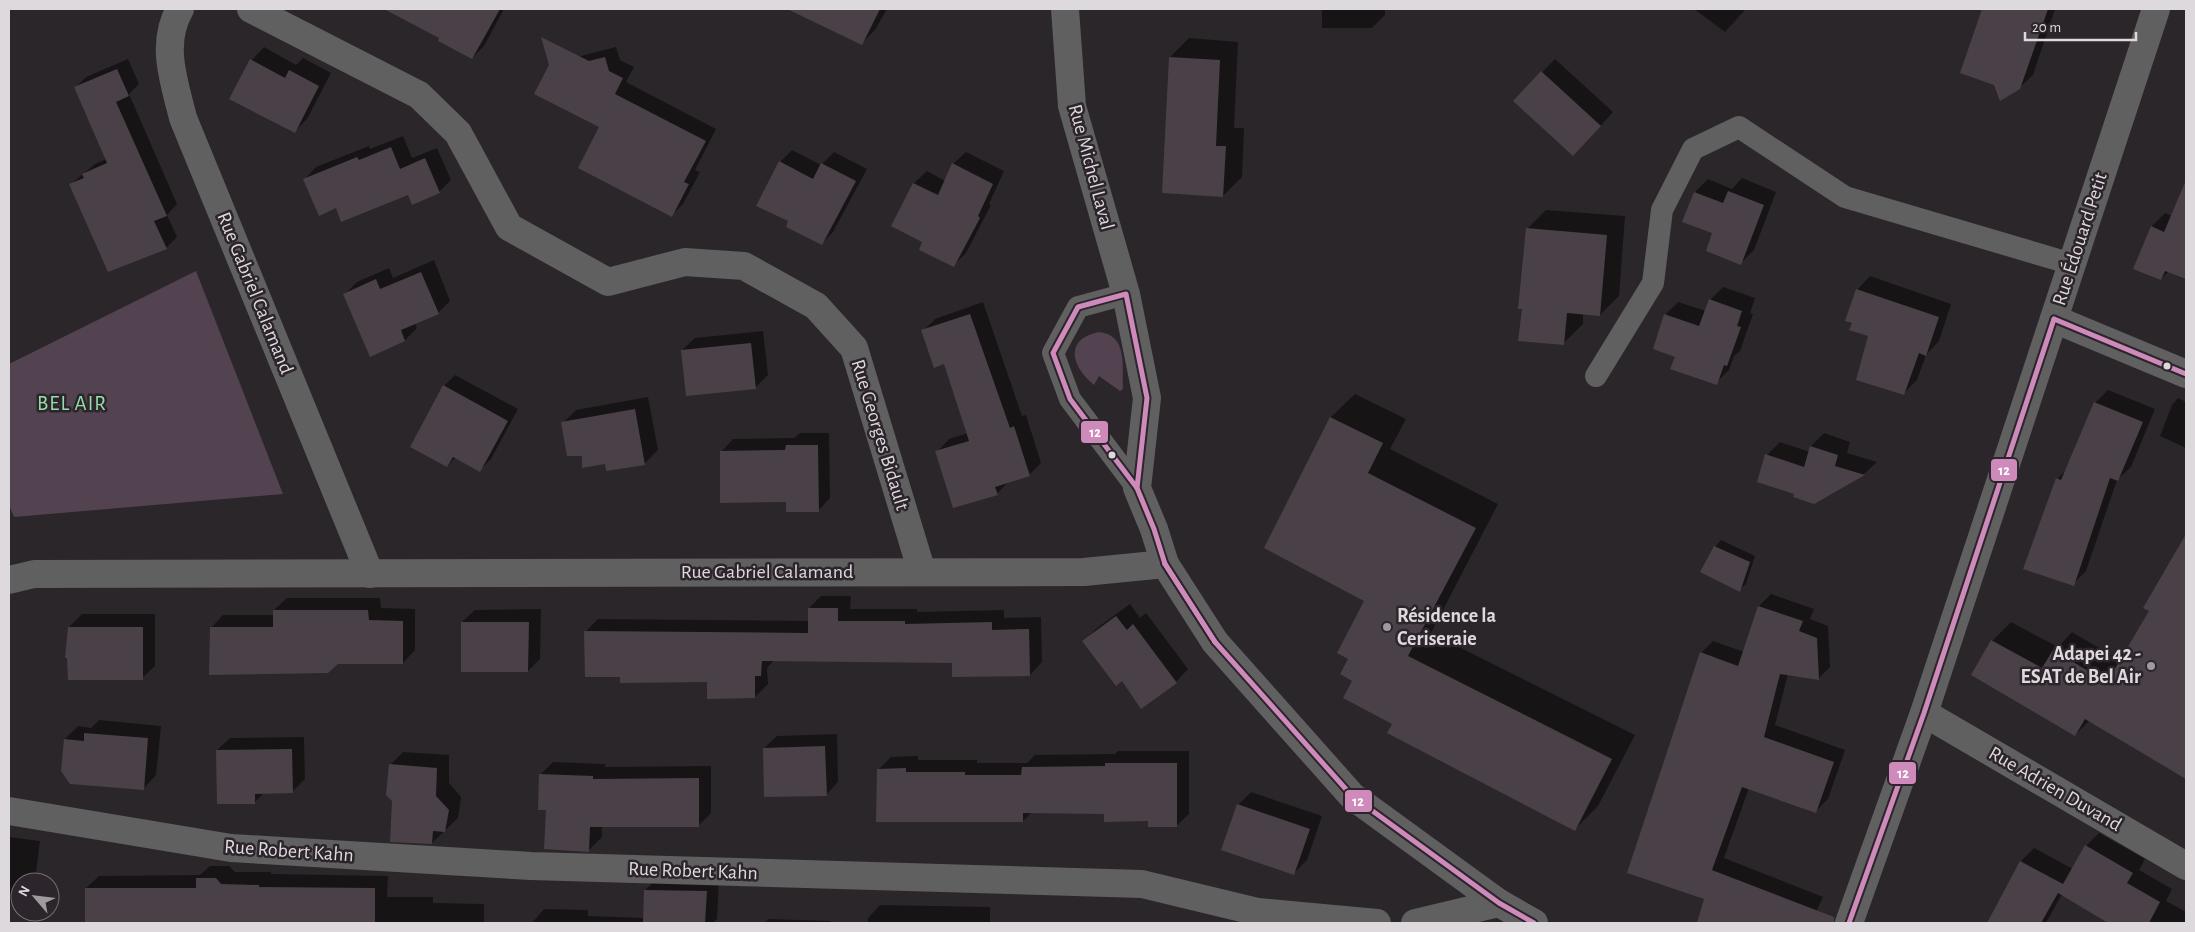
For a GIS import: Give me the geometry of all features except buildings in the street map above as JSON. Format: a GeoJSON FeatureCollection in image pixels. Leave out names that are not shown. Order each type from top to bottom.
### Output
{"type":"FeatureCollection","features":[{"type":"Feature","properties":{"kind":"street","name":"Rue Gabriel Calamand"},"geometry":{"type":"LineString","coordinates":[[180,9],[172,22],[169,62],[184,118],[370,574]]}},
{"type":"Feature","properties":{"kind":"street","name":"Rue Georges Bidault"},"geometry":{"type":"LineString","coordinates":[[251,9],[419,95],[458,133],[509,227],[608,282],[686,262],[744,266],[816,306],[854,348],[922,572]]}},
{"type":"Feature","properties":{"kind":"street","name":"Rue Michel Laval"},"geometry":{"type":"LineString","coordinates":[[1065,9],[1072,106],[1126,294],[1147,398],[1137,488],[1154,529],[1164,564],[1216,642],[1352,796],[1500,903],[1534,923]]}},
{"type":"Feature","properties":{"kind":"street","name":"Rue Édouard Petit"},"geometry":{"type":"LineString","coordinates":[[1849,923],[1924,713],[2156,9]]}},
{"type":"Feature","properties":{"kind":"street"},"geometry":{"type":"LineString","coordinates":[[2054,319],[2186,374]]}},
{"type":"Feature","properties":{"kind":"street","name":"Rue Gabriel Calamand"},"geometry":{"type":"LineString","coordinates":[[9,580],[34,574],[1084,572],[1164,564]]}},
{"type":"Feature","properties":{"kind":"street","name":"Rue Adrien Duvand"},"geometry":{"type":"LineString","coordinates":[[1924,713],[2186,866]]}},
{"type":"Feature","properties":{"kind":"street","name":"Rue Robert Kahn"},"geometry":{"type":"LineString","coordinates":[[9,811],[231,848],[532,866],[1142,884],[1258,912],[1377,923]]}},
{"type":"Feature","properties":{"kind":"street"},"geometry":{"type":"LineString","coordinates":[[1415,923],[1500,903]]}},
{"type":"Feature","properties":{"kind":"lane"},"geometry":{"type":"LineString","coordinates":[[1596,376],[1653,283],[1662,210],[1693,149],[1739,127],[1845,196],[2072,264]]}},
{"type":"Feature","properties":{"kind":"lane","name":"Rue Michel Laval"},"geometry":{"type":"LineString","coordinates":[[1126,294],[1078,307],[1053,353],[1070,400],[1137,488]]}},
{"type":"Feature","properties":{"kind":"shaded area"},"geometry":{"type":"Polygon","coordinates":[[[196,271],[283,494],[14,517],[9,505],[9,364],[196,271]]]}},
{"type":"Feature","properties":{"kind":"shaded area"},"geometry":{"type":"Polygon","coordinates":[[[1099,332],[1108,334],[1115,339],[1122,353],[1123,389],[1120,391],[1099,376],[1094,385],[1086,378],[1076,362],[1076,347],[1080,341],[1099,332]]]}},
{"type":"Feature","properties":{"kind":"transit line","name":"12"},"geometry":{"type":"LineString","coordinates":[[1126,294],[1147,398],[1137,488],[1070,399],[1053,353],[1078,307],[1126,294]]}},
{"type":"Feature","properties":{"kind":"transit line","name":"12"},"geometry":{"type":"LineString","coordinates":[[2054,319],[2186,374]]}},
{"type":"Feature","properties":{"kind":"transit line","name":"12"},"geometry":{"type":"LineString","coordinates":[[1849,923],[1924,713],[2054,319]]}},
{"type":"Feature","properties":{"kind":"transit line","name":"12"},"geometry":{"type":"LineString","coordinates":[[1137,488],[1154,529],[1165,564]]}},
{"type":"Feature","properties":{"kind":"transit line","name":"12"},"geometry":{"type":"LineString","coordinates":[[1165,564],[1215,642]]}},
{"type":"Feature","properties":{"kind":"transit line","name":"12"},"geometry":{"type":"LineString","coordinates":[[1165,564],[1215,642]]}},
{"type":"Feature","properties":{"kind":"transit line","name":"12"},"geometry":{"type":"LineString","coordinates":[[1215,642],[1352,796],[1499,903],[1534,923]]}},
{"type":"Feature","properties":{"kind":"place","name":"Résidence la Ceriseraie"},"geometry":{"type":"Point","coordinates":[1387,627]}},
{"type":"Feature","properties":{"kind":"place","name":"Adapei 42 - ESAT de Bel Air"},"geometry":{"type":"Point","coordinates":[2151,666]}},
{"type":"Feature","properties":{"kind":"district","name":"BEL AIR"},"geometry":{"type":"Point","coordinates":[72,403]}}]}
